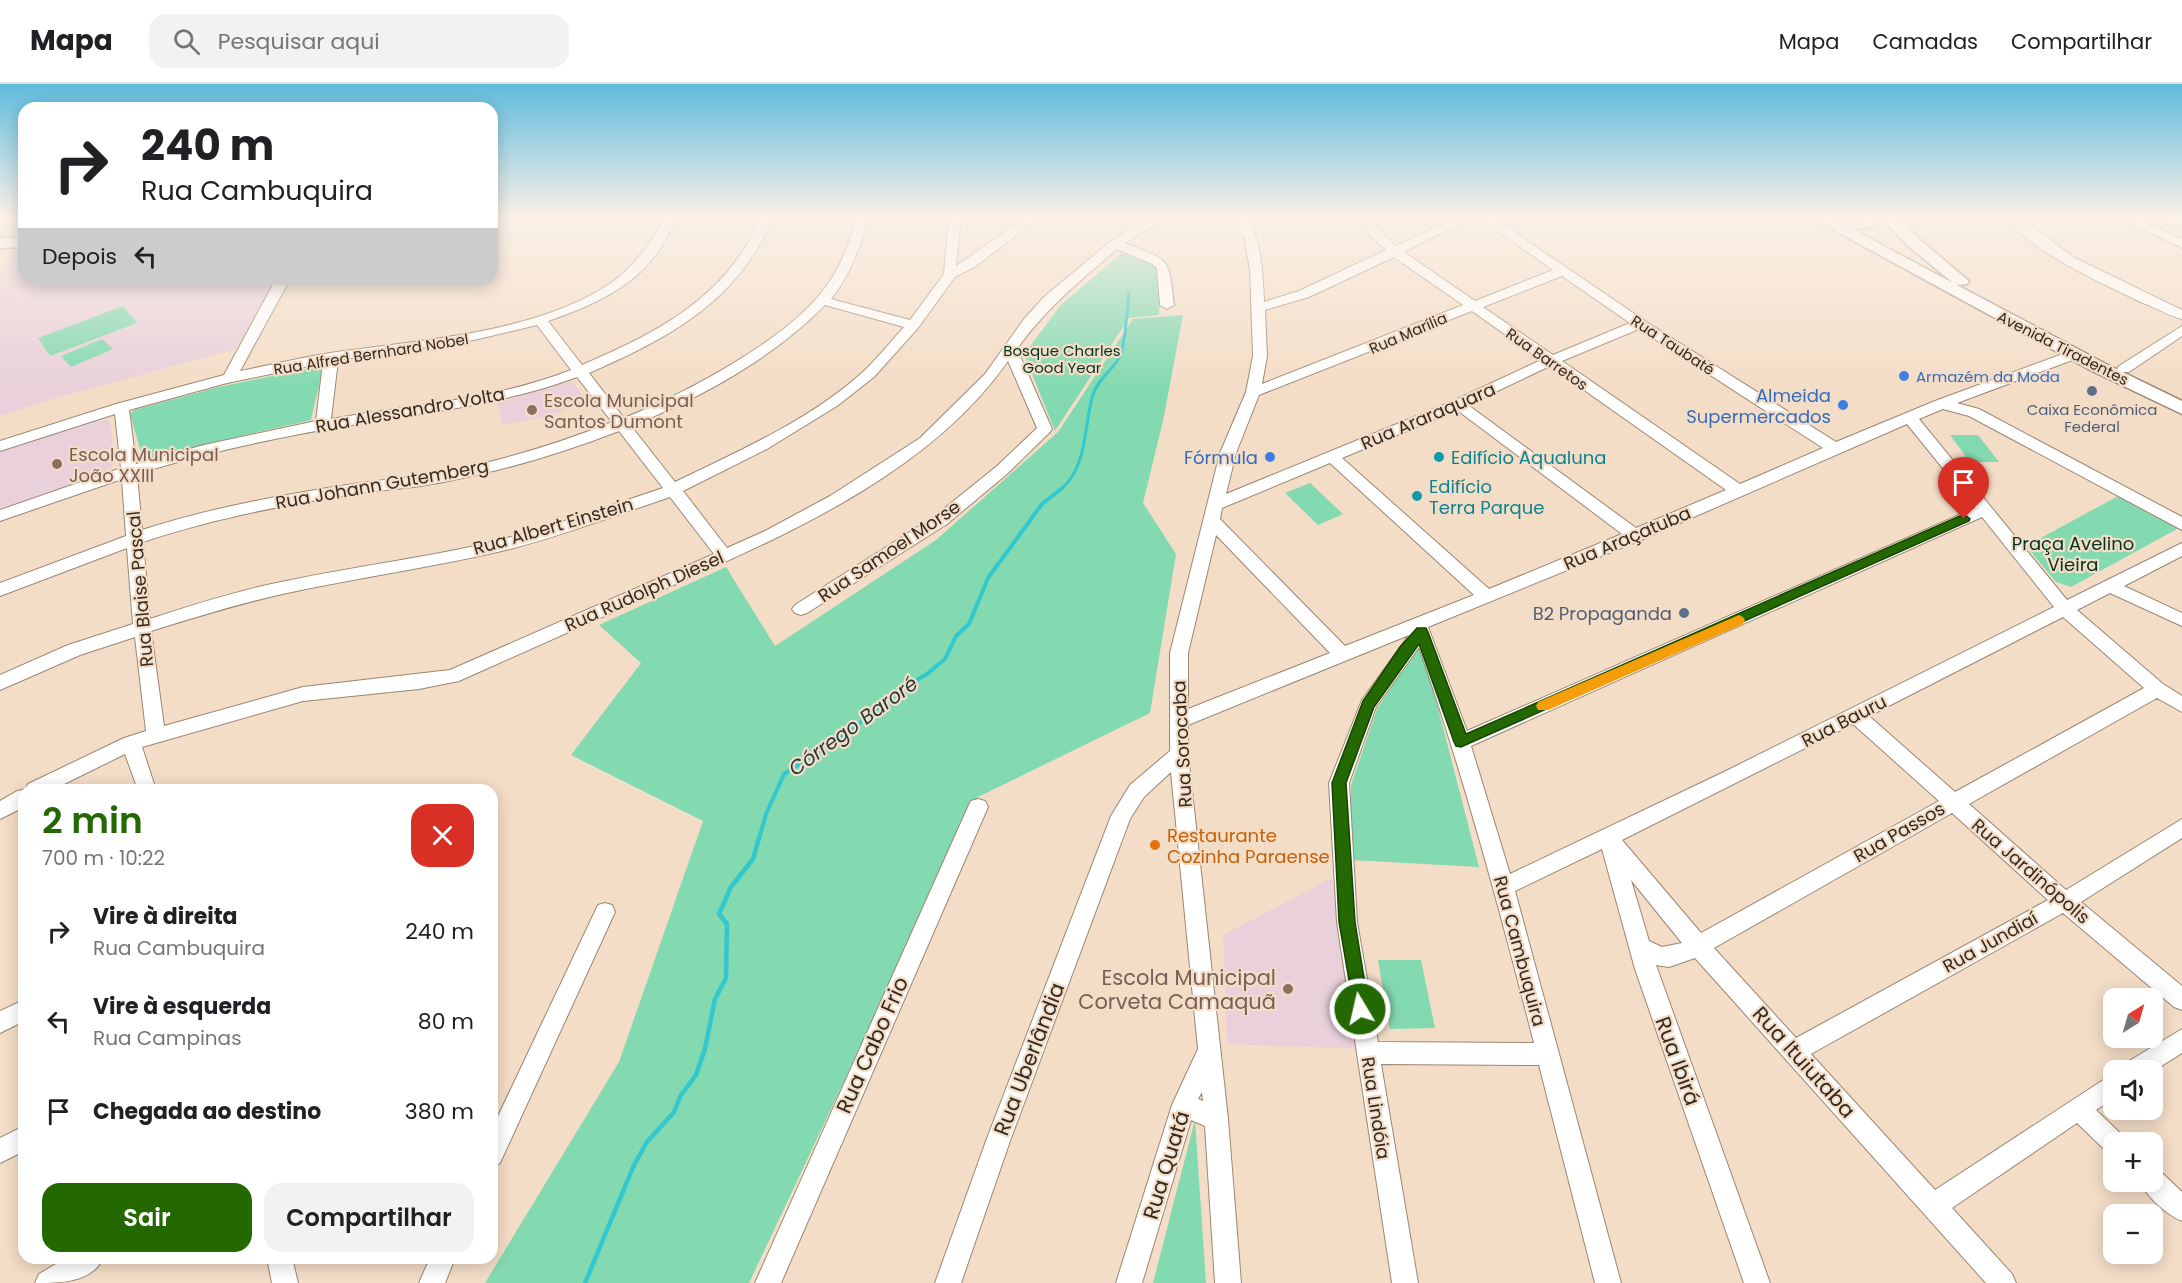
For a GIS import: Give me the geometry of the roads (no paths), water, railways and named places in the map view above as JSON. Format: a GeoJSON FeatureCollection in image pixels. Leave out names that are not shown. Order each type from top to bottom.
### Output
{"type":"FeatureCollection","features":[{"type":"Feature","properties":{"kind":"main road","name":"Avenida Tiradentes"},"geometry":{"type":"LineString","coordinates":[[1930,273],[2073,355],[2182,408]]}},
{"type":"Feature","properties":{"kind":"main road","name":"Avenida Tiradentes"},"geometry":{"type":"LineString","coordinates":[[1949,273],[2124,369],[2182,397]]}},
{"type":"Feature","properties":{"kind":"main road"},"geometry":{"type":"LineString","coordinates":[[2073,355],[2091,356],[2124,369]]}},
{"type":"Feature","properties":{"kind":"street","name":"Rua Alfred Bernhard Nobel"},"geometry":{"type":"LineString","coordinates":[[0,446],[121,407],[229,379],[331,357],[463,340],[539,319],[599,294],[632,273]]}},
{"type":"Feature","properties":{"kind":"street","name":"Rua Alessandro Volta"},"geometry":{"type":"LineString","coordinates":[[0,516],[129,471],[228,444],[323,425],[448,406],[505,394],[559,379],[616,356],[679,322],[720,290],[735,273]]}},
{"type":"Feature","properties":{"kind":"street","name":"Rua Johann Gutemberg"},"geometry":{"type":"LineString","coordinates":[[0,590],[135,539],[189,522],[266,505],[445,477],[539,453],[623,425],[711,381],[755,354],[814,310],[840,273]]}},
{"type":"Feature","properties":{"kind":"street","name":"Rua Rudolph Diesel"},"geometry":{"type":"LineString","coordinates":[[47,784],[131,743],[303,694],[419,682],[453,676],[771,535],[836,500],[925,441],[990,377],[1029,322],[1048,300],[1080,273]]}},
{"type":"Feature","properties":{"kind":"street"},"geometry":{"type":"LineString","coordinates":[[1164,273],[1167,305]]}},
{"type":"Feature","properties":{"kind":"street","name":"Rua Sorocaba"},"geometry":{"type":"LineString","coordinates":[[1228,1283],[1216,1119],[1179,754],[1179,653],[1228,453],[1253,392],[1260,356],[1256,273]]}},
{"type":"Feature","properties":{"kind":"street"},"geometry":{"type":"LineString","coordinates":[[1258,307],[1304,294],[1348,273]]}},
{"type":"Feature","properties":{"kind":"street","name":"Rua Barretos"},"geometry":{"type":"LineString","coordinates":[[1425,273],[1738,491]]}},
{"type":"Feature","properties":{"kind":"street","name":"Rua Marília"},"geometry":{"type":"LineString","coordinates":[[1253,392],[1559,273]]}},
{"type":"Feature","properties":{"kind":"street","name":"Rua Taubaté"},"geometry":{"type":"LineString","coordinates":[[1563,273],[1834,448]]}},
{"type":"Feature","properties":{"kind":"street"},"geometry":{"type":"LineString","coordinates":[[2094,273],[2182,315]]}},
{"type":"Feature","properties":{"kind":"street","name":"Rua Albert Einstein"},"geometry":{"type":"LineString","coordinates":[[0,683],[74,650],[142,626],[286,587],[372,572],[510,543],[596,517],[672,490],[762,446],[832,403],[869,374],[913,325],[950,274]]}},
{"type":"Feature","properties":{"kind":"street"},"geometry":{"type":"LineString","coordinates":[[229,379],[280,285]]}},
{"type":"Feature","properties":{"kind":"street"},"geometry":{"type":"LineString","coordinates":[[821,300],[913,325]]}},
{"type":"Feature","properties":{"kind":"street"},"geometry":{"type":"LineString","coordinates":[[539,319],[724,555]]}},
{"type":"Feature","properties":{"kind":"street","name":"Rua Araraquara"},"geometry":{"type":"LineString","coordinates":[[1213,513],[1332,457],[1640,324]]}},
{"type":"Feature","properties":{"kind":"street"},"geometry":{"type":"LineString","coordinates":[[2124,369],[2182,330]]}},
{"type":"Feature","properties":{"kind":"street","name":"Rua Samoel Morse"},"geometry":{"type":"LineString","coordinates":[[801,609],[941,520],[1002,470],[1045,429],[1010,350]]}},
{"type":"Feature","properties":{"kind":"street","name":"Rua Araçatuba"},"geometry":{"type":"LineString","coordinates":[[1179,721],[1342,654],[1419,628],[1486,596],[1635,536],[1940,404],[2073,355]]}},
{"type":"Feature","properties":{"kind":"street"},"geometry":{"type":"LineString","coordinates":[[323,425],[331,357]]}},
{"type":"Feature","properties":{"kind":"street"},"geometry":{"type":"LineString","coordinates":[[1968,393],[1969,406],[1974,412]]}},
{"type":"Feature","properties":{"kind":"street"},"geometry":{"type":"LineString","coordinates":[[1458,404],[1635,536]]}},
{"type":"Feature","properties":{"kind":"street"},"geometry":{"type":"LineString","coordinates":[[1940,404],[1974,412],[2182,524]]}},
{"type":"Feature","properties":{"kind":"street","name":"Rua Blaise Pascal"},"geometry":{"type":"LineString","coordinates":[[121,407],[129,471],[142,626],[156,735]]}},
{"type":"Feature","properties":{"kind":"street"},"geometry":{"type":"LineString","coordinates":[[1910,417],[2065,609],[2157,689],[2182,705]]}},
{"type":"Feature","properties":{"kind":"street"},"geometry":{"type":"LineString","coordinates":[[1332,457],[1486,596]]}},
{"type":"Feature","properties":{"kind":"street"},"geometry":{"type":"LineString","coordinates":[[1461,742],[1986,509]]}},
{"type":"Feature","properties":{"kind":"street"},"geometry":{"type":"LineString","coordinates":[[1213,513],[1342,654]]}},
{"type":"Feature","properties":{"kind":"street","name":"Rua Bauru"},"geometry":{"type":"LineString","coordinates":[[1504,887],[1855,715],[2182,549]]}},
{"type":"Feature","properties":{"kind":"street"},"geometry":{"type":"LineString","coordinates":[[2108,585],[2182,620]]}},
{"type":"Feature","properties":{"kind":"street","name":"Rua Cambuquira"},"geometry":{"type":"LineString","coordinates":[[1419,628],[1461,742],[1504,887],[1608,1283]]}},
{"type":"Feature","properties":{"kind":"street","name":"Rua Lindóia"},"geometry":{"type":"LineString","coordinates":[[1405,1283],[1347,922],[1339,783],[1368,705],[1419,628]]}},
{"type":"Feature","properties":{"kind":"street","name":"Rua Passos"},"geometry":{"type":"LineString","coordinates":[[1639,947],[1662,958],[1678,955],[1698,946],[2157,689]]}},
{"type":"Feature","properties":{"kind":"street","name":"Rua Jardinópolis"},"geometry":{"type":"LineString","coordinates":[[1855,715],[2064,901],[2182,1000]]}},
{"type":"Feature","properties":{"kind":"street"},"geometry":{"type":"LineString","coordinates":[[131,743],[145,784]]}},
{"type":"Feature","properties":{"kind":"street","name":"Rua Uberlândia"},"geometry":{"type":"LineString","coordinates":[[948,1283],[998,1141],[1121,816],[1137,791],[1179,754]]}},
{"type":"Feature","properties":{"kind":"street"},"geometry":{"type":"LineString","coordinates":[[0,811],[18,800]]}},
{"type":"Feature","properties":{"kind":"street","name":"Rua Cabo Frio"},"geometry":{"type":"LineString","coordinates":[[768,1283],[978,807]]}},
{"type":"Feature","properties":{"kind":"street","name":"Rua Jundiaí"},"geometry":{"type":"LineString","coordinates":[[1794,1051],[2064,901],[2182,827]]}},
{"type":"Feature","properties":{"kind":"street","name":"Rua Ituiutaba"},"geometry":{"type":"LineString","coordinates":[[1608,837],[1698,946],[2003,1283]]}},
{"type":"Feature","properties":{"kind":"street","name":"Rua Ibirá"},"geometry":{"type":"LineString","coordinates":[[1608,837],[1639,947],[1757,1283]]}},
{"type":"Feature","properties":{"kind":"street"},"geometry":{"type":"LineString","coordinates":[[498,1142],[605,912]]}},
{"type":"Feature","properties":{"kind":"street"},"geometry":{"type":"LineString","coordinates":[[0,1022],[18,1013]]}},
{"type":"Feature","properties":{"kind":"street"},"geometry":{"type":"LineString","coordinates":[[2151,1060],[2182,1040]]}},
{"type":"Feature","properties":{"kind":"street","name":"Rua Quatá"},"geometry":{"type":"LineString","coordinates":[[1129,1283],[1184,1106],[1209,1048]]}},
{"type":"Feature","properties":{"kind":"street"},"geometry":{"type":"LineString","coordinates":[[1367,1053],[1548,1054]]}},
{"type":"Feature","properties":{"kind":"street"},"geometry":{"type":"LineString","coordinates":[[1933,1206],[2103,1091]]}},
{"type":"Feature","properties":{"kind":"street"},"geometry":{"type":"LineString","coordinates":[[1184,1106],[1216,1119]]}},
{"type":"Feature","properties":{"kind":"street"},"geometry":{"type":"LineString","coordinates":[[2078,1108],[2103,1132]]}},
{"type":"Feature","properties":{"kind":"street"},"geometry":{"type":"LineString","coordinates":[[0,1151],[18,1141]]}},
{"type":"Feature","properties":{"kind":"street"},"geometry":{"type":"LineString","coordinates":[[2163,1191],[2182,1209]]}},
{"type":"Feature","properties":{"kind":"street"},"geometry":{"type":"LineString","coordinates":[[48,1283],[81,1264]]}},
{"type":"Feature","properties":{"kind":"street"},"geometry":{"type":"LineString","coordinates":[[280,1264],[285,1283]]}},
{"type":"Feature","properties":{"kind":"street"},"geometry":{"type":"LineString","coordinates":[[432,1283],[440,1264]]}},
{"type":"Feature","properties":{"kind":"waterway","name":"Córrego Baroré"},"geometry":{"type":"LineString","coordinates":[[1061,489],[1075,472],[1080,460],[1094,392],[1120,356],[1125,334],[1129,292]]}},
{"type":"Feature","properties":{"kind":"waterway","name":"Córrego Baroré"},"geometry":{"type":"LineString","coordinates":[[759,839],[766,814],[784,774],[849,732],[895,693],[927,674],[945,659],[956,636],[969,624],[988,578],[1042,504],[1061,489]]}},
{"type":"Feature","properties":{"kind":"waterway","name":"Córrego Baroré"},"geometry":{"type":"LineString","coordinates":[[585,1283],[634,1165],[647,1142],[674,1112],[681,1095],[696,1075],[705,1049],[715,999],[726,978],[727,924],[719,914],[731,887],[753,859],[759,838]]}},
{"type":"Feature","properties":{"kind":"place","name":"Armazém da Moda"},"geometry":{"type":"Point","coordinates":[1904,376]}},
{"type":"Feature","properties":{"kind":"place","name":"Caixa Econômica Federal"},"geometry":{"type":"Point","coordinates":[2092,391]}},
{"type":"Feature","properties":{"kind":"place","name":"Almeida Supermercados"},"geometry":{"type":"Point","coordinates":[1843,405]}},
{"type":"Feature","properties":{"kind":"place","name":"Escola Municipal Santos Dumont"},"geometry":{"type":"Point","coordinates":[532,410]}},
{"type":"Feature","properties":{"kind":"place","name":"Fórmula"},"geometry":{"type":"Point","coordinates":[1270,457]}},
{"type":"Feature","properties":{"kind":"place","name":"Edifício Aqualuna"},"geometry":{"type":"Point","coordinates":[1439,457]}},
{"type":"Feature","properties":{"kind":"place","name":"Escola Municipal João XXIII"},"geometry":{"type":"Point","coordinates":[57,464]}},
{"type":"Feature","properties":{"kind":"place","name":"Edifício Terra Parque"},"geometry":{"type":"Point","coordinates":[1417,496]}},
{"type":"Feature","properties":{"kind":"place","name":"B2 Propaganda"},"geometry":{"type":"Point","coordinates":[1684,613]}},
{"type":"Feature","properties":{"kind":"place","name":"Restaurante Cozinha Paraense"},"geometry":{"type":"Point","coordinates":[1155,845]}},
{"type":"Feature","properties":{"kind":"place","name":"Escola Municipal Corveta Camaquã"},"geometry":{"type":"Point","coordinates":[1288,989]}},
{"type":"Feature","properties":{"kind":"park label","name":"Bosque Charles Good Year"},"geometry":{"type":"Point","coordinates":[1062,358]}},
{"type":"Feature","properties":{"kind":"park label","name":"Praça Avelino Vieira"},"geometry":{"type":"Point","coordinates":[2073,553]}}]}
